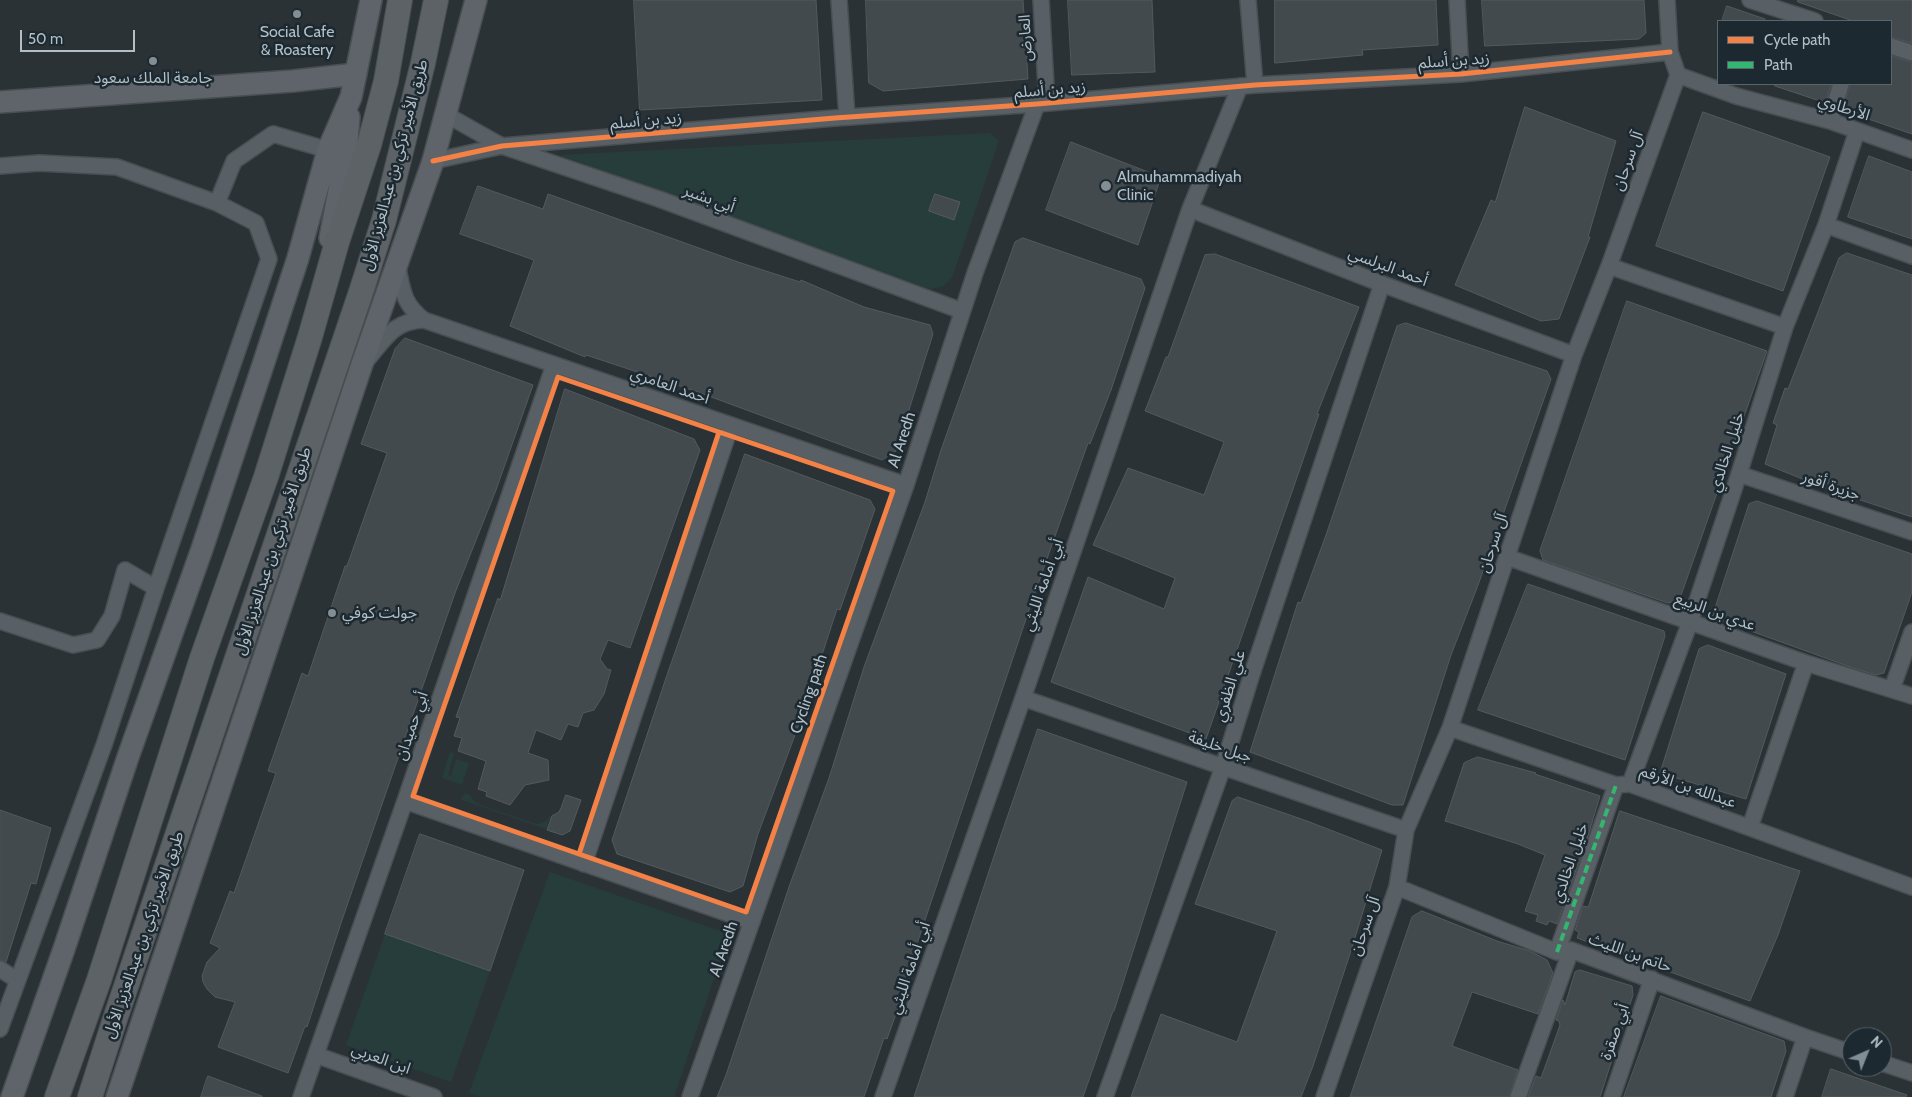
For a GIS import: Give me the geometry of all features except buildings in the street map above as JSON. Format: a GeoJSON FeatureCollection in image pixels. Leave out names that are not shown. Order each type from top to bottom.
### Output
{"type":"FeatureCollection","features":[{"type":"Feature","properties":{"kind":"main road"},"geometry":{"type":"LineString","coordinates":[[310,337],[346,154],[351,97],[371,0]]}},
{"type":"Feature","properties":{"kind":"main road","name":"طريق الأمير تركي بن عبدالعزيز الأول"},"geometry":{"type":"LineString","coordinates":[[56,1097],[99,980],[202,658],[266,477],[310,337],[337,242],[369,145],[386,81],[400,0]]}},
{"type":"Feature","properties":{"kind":"main road"},"geometry":{"type":"LineString","coordinates":[[117,1097],[362,364],[433,161],[476,0]]}},
{"type":"Feature","properties":{"kind":"main road","name":"طريق الأمير تركي بن عبدالعزيز الأول"},"geometry":{"type":"LineString","coordinates":[[90,1097],[384,220],[436,5]]}},
{"type":"Feature","properties":{"kind":"main road"},"geometry":{"type":"LineString","coordinates":[[0,102],[356,74]]}},
{"type":"Feature","properties":{"kind":"main road"},"geometry":{"type":"LineString","coordinates":[[12,1097],[128,757],[202,549],[295,267],[328,150],[351,97]]}},
{"type":"Feature","properties":{"kind":"street"},"geometry":{"type":"LineString","coordinates":[[839,0],[847,117]]}},
{"type":"Feature","properties":{"kind":"street","name":"العارض"},"geometry":{"type":"LineString","coordinates":[[1041,0],[1042,104]]}},
{"type":"Feature","properties":{"kind":"street"},"geometry":{"type":"LineString","coordinates":[[1248,0],[1248,86]]}},
{"type":"Feature","properties":{"kind":"street"},"geometry":{"type":"LineString","coordinates":[[1457,0],[1461,74]]}},
{"type":"Feature","properties":{"kind":"street"},"geometry":{"type":"LineString","coordinates":[[1668,0],[1670,52],[1678,74]]}},
{"type":"Feature","properties":{"kind":"street"},"geometry":{"type":"LineString","coordinates":[[1750,0],[1812,20]]}},
{"type":"Feature","properties":{"kind":"street"},"geometry":{"type":"LineString","coordinates":[[1892,46],[1912,53]]}},
{"type":"Feature","properties":{"kind":"street","name":"زيد بن أسلم"},"geometry":{"type":"LineString","coordinates":[[433,161],[502,146],[1248,86],[1461,74],[1670,52]]}},
{"type":"Feature","properties":{"kind":"street","name":"الأرطاوي"},"geometry":{"type":"LineString","coordinates":[[1678,74],[1736,96],[1830,121],[1912,150]]}},
{"type":"Feature","properties":{"kind":"street","name":"آل سرحان"},"geometry":{"type":"LineString","coordinates":[[1324,1097],[1397,887],[1406,830],[1450,728],[1574,356],[1609,266],[1678,74]]}},
{"type":"Feature","properties":{"kind":"street"},"geometry":{"type":"LineString","coordinates":[[1830,121],[1841,85]]}},
{"type":"Feature","properties":{"kind":"street","name":"أبي أمامة الليثي"},"geometry":{"type":"LineString","coordinates":[[883,1097],[1023,698],[1190,210],[1248,86]]}},
{"type":"Feature","properties":{"kind":"street","name":"Al Aredh"},"geometry":{"type":"LineString","coordinates":[[690,1097],[906,484],[962,311],[1042,104]]}},
{"type":"Feature","properties":{"kind":"street","name":"أبي بشير"},"geometry":{"type":"LineString","coordinates":[[445,114],[502,146],[659,199],[962,311]]}},
{"type":"Feature","properties":{"kind":"street","name":"خليل الخالدي"},"geometry":{"type":"LineString","coordinates":[[1518,1097],[1564,951],[1623,785],[1690,622],[1785,327],[1826,226],[1857,130]]}},
{"type":"Feature","properties":{"kind":"street"},"geometry":{"type":"LineString","coordinates":[[217,204],[234,161],[273,134],[328,150]]}},
{"type":"Feature","properties":{"kind":"street"},"geometry":{"type":"LineString","coordinates":[[0,166],[39,163],[117,167],[217,204],[256,223],[270,259],[156,588],[104,745],[0,1029]]}},
{"type":"Feature","properties":{"kind":"street","name":"أحمد البرلسي"},"geometry":{"type":"LineString","coordinates":[[1190,210],[1574,356]]}},
{"type":"Feature","properties":{"kind":"street"},"geometry":{"type":"LineString","coordinates":[[1826,226],[1912,256]]}},
{"type":"Feature","properties":{"kind":"street"},"geometry":{"type":"LineString","coordinates":[[397,263],[406,301],[413,311],[424,320]]}},
{"type":"Feature","properties":{"kind":"street"},"geometry":{"type":"LineString","coordinates":[[1609,266],[1785,327]]}},
{"type":"Feature","properties":{"kind":"street","name":"علي الظفري"},"geometry":{"type":"LineString","coordinates":[[1105,1097],[1223,767],[1251,677],[1382,284]]}},
{"type":"Feature","properties":{"kind":"street"},"geometry":{"type":"LineString","coordinates":[[362,364],[398,325],[409,320],[424,320]]}},
{"type":"Feature","properties":{"kind":"street","name":"أحمد العامري"},"geometry":{"type":"LineString","coordinates":[[424,320],[906,484]]}},
{"type":"Feature","properties":{"kind":"street","name":"أبي حميدان"},"geometry":{"type":"LineString","coordinates":[[301,1097],[554,365]]}},
{"type":"Feature","properties":{"kind":"street"},"geometry":{"type":"LineString","coordinates":[[584,864],[730,425]]}},
{"type":"Feature","properties":{"kind":"street","name":"جزيرة أقور"},"geometry":{"type":"LineString","coordinates":[[1739,474],[1912,532]]}},
{"type":"Feature","properties":{"kind":"street","name":"عدي بن الربيع"},"geometry":{"type":"LineString","coordinates":[[1507,557],[1806,663],[1912,696]]}},
{"type":"Feature","properties":{"kind":"street"},"geometry":{"type":"LineString","coordinates":[[0,621],[73,645],[96,640],[112,616],[125,570],[156,588]]}},
{"type":"Feature","properties":{"kind":"street"},"geometry":{"type":"LineString","coordinates":[[1892,690],[1912,632]]}},
{"type":"Feature","properties":{"kind":"street"},"geometry":{"type":"LineString","coordinates":[[1750,827],[1806,663]]}},
{"type":"Feature","properties":{"kind":"street","name":"جبل خليفة"},"geometry":{"type":"LineString","coordinates":[[1023,698],[1406,830]]}},
{"type":"Feature","properties":{"kind":"street","name":"عبدالله بن الأرقم"},"geometry":{"type":"LineString","coordinates":[[1450,728],[1750,827],[1912,887]]}},
{"type":"Feature","properties":{"kind":"street"},"geometry":{"type":"LineString","coordinates":[[404,801],[752,922]]}},
{"type":"Feature","properties":{"kind":"street","name":"حاتم بن الليث"},"geometry":{"type":"LineString","coordinates":[[1397,887],[1564,951],[1652,979],[1842,1050]]}},
{"type":"Feature","properties":{"kind":"street"},"geometry":{"type":"LineString","coordinates":[[0,970],[17,980]]}},
{"type":"Feature","properties":{"kind":"street","name":"أبي صقرة"},"geometry":{"type":"LineString","coordinates":[[1612,1097],[1652,979]]}},
{"type":"Feature","properties":{"kind":"street"},"geometry":{"type":"LineString","coordinates":[[1785,1097],[1805,1037]]}},
{"type":"Feature","properties":{"kind":"street","name":"ابن العربي"},"geometry":{"type":"LineString","coordinates":[[316,1055],[434,1097]]}},
{"type":"Feature","properties":{"kind":"street"},"geometry":{"type":"LineString","coordinates":[[1892,1066],[1912,1072]]}},
{"type":"Feature","properties":{"kind":"green space"},"geometry":{"type":"Polygon","coordinates":[[[990,133],[999,141],[953,275],[943,285],[930,289],[559,155],[990,133]]]}},
{"type":"Feature","properties":{"kind":"green space"},"geometry":{"type":"Polygon","coordinates":[[[450,752],[454,754],[448,775],[451,776],[456,759],[469,763],[462,785],[442,778],[450,752]]]}},
{"type":"Feature","properties":{"kind":"green space"},"geometry":{"type":"Polygon","coordinates":[[[466,793],[480,805],[537,824],[545,822],[553,813],[554,815],[549,820],[546,829],[462,800],[461,798],[466,793]]]}},
{"type":"Feature","properties":{"kind":"green space"},"geometry":{"type":"Polygon","coordinates":[[[550,872],[729,934],[674,1097],[481,1097],[469,1093],[550,872]]]}},
{"type":"Feature","properties":{"kind":"green space"},"geometry":{"type":"Polygon","coordinates":[[[385,934],[490,971],[451,1082],[346,1045],[385,934]]]}},
{"type":"Feature","properties":{"kind":"marked path"},"geometry":{"type":"LineString","coordinates":[[1557,952],[1616,785]]}},
{"type":"Feature","properties":{"kind":"cycle path"},"geometry":{"type":"LineString","coordinates":[[433,161],[502,146],[1255,85],[1461,74],[1670,52]]}},
{"type":"Feature","properties":{"kind":"cycle path"},"geometry":{"type":"LineString","coordinates":[[579,854],[413,796],[558,377],[719,432]]}},
{"type":"Feature","properties":{"kind":"cycle path","name":"Cycling path"},"geometry":{"type":"LineString","coordinates":[[719,432],[893,491],[746,912],[579,854],[719,432]]}},
{"type":"Feature","properties":{"kind":"place","name":"Social Cafe & Roastery"},"geometry":{"type":"Point","coordinates":[297,14]}},
{"type":"Feature","properties":{"kind":"place","name":"جامعة الملك سعود"},"geometry":{"type":"Point","coordinates":[153,61]}},
{"type":"Feature","properties":{"kind":"place","name":"Almuhammadiyah Clinic"},"geometry":{"type":"Point","coordinates":[1106,186]}},
{"type":"Feature","properties":{"kind":"place","name":"جولت كوفي"},"geometry":{"type":"Point","coordinates":[332,613]}}]}
